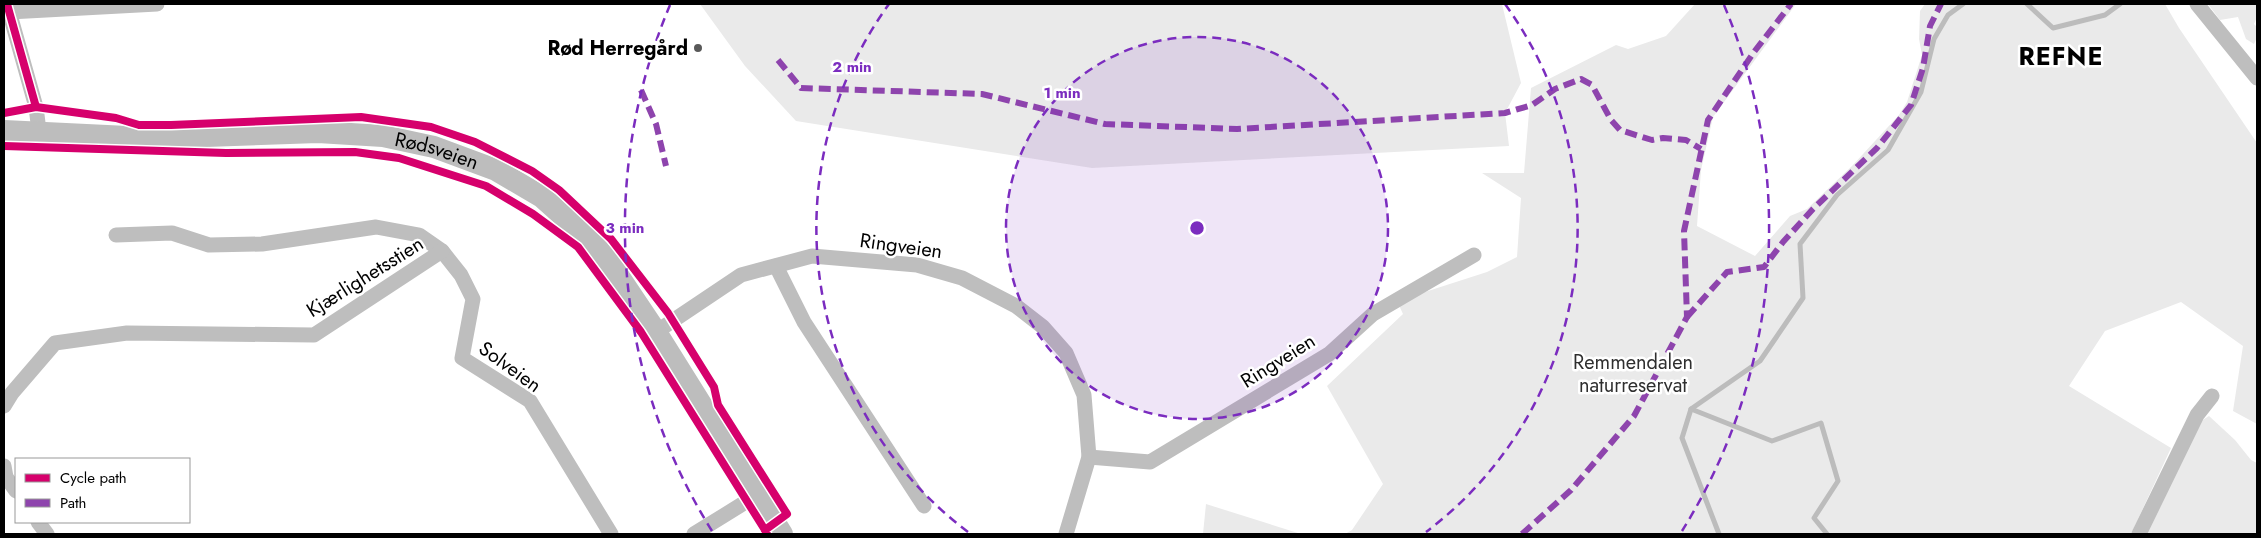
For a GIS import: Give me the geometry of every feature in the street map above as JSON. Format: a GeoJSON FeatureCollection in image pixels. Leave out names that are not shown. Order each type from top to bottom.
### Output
{"type":"FeatureCollection","features":[{"type":"Feature","properties":{"kind":"highway","name":"Rødsveien"},"geometry":{"type":"LineString","coordinates":[[4,131],[39,131],[148,138],[318,132],[383,136],[434,147],[496,170],[542,198],[567,218],[590,239],[609,262],[656,332],[782,534]]}},
{"type":"Feature","properties":{"kind":"street"},"geometry":{"type":"LineString","coordinates":[[39,131],[36,107],[8,8],[157,4]]}},
{"type":"Feature","properties":{"kind":"street"},"geometry":{"type":"LineString","coordinates":[[2197,4],[2257,78]]}},
{"type":"Feature","properties":{"kind":"street","name":"Kjærlighetsstien"},"geometry":{"type":"LineString","coordinates":[[4,406],[12,393],[55,343],[127,333],[314,334],[442,251],[419,235],[376,227],[262,244],[209,245],[172,233],[116,235]]}},
{"type":"Feature","properties":{"kind":"street","name":"Solveien"},"geometry":{"type":"LineString","coordinates":[[442,251],[460,275],[473,299],[462,358],[530,401],[611,534]]}},
{"type":"Feature","properties":{"kind":"street","name":"Ringveien"},"geometry":{"type":"LineString","coordinates":[[1089,457],[1150,462],[1329,354],[1373,314],[1474,255]]}},
{"type":"Feature","properties":{"kind":"street","name":"Ringveien"},"geometry":{"type":"LineString","coordinates":[[656,332],[740,275],[812,256],[917,265],[957,275],[1016,306],[1043,327],[1066,353],[1084,395],[1089,457],[1066,534]]}},
{"type":"Feature","properties":{"kind":"street"},"geometry":{"type":"LineString","coordinates":[[776,266],[804,322],[924,506]]}},
{"type":"Feature","properties":{"kind":"street"},"geometry":{"type":"LineString","coordinates":[[2139,534],[2197,415],[2212,396]]}},
{"type":"Feature","properties":{"kind":"street"},"geometry":{"type":"LineString","coordinates":[[4,466],[6,477],[15,490]]}},
{"type":"Feature","properties":{"kind":"street"},"geometry":{"type":"LineString","coordinates":[[694,534],[757,495]]}},
{"type":"Feature","properties":{"kind":"street"},"geometry":{"type":"LineString","coordinates":[[39,523],[47,534]]}},
{"type":"Feature","properties":{"kind":"green space"},"geometry":{"type":"Polygon","coordinates":[[[700,4],[1502,4],[1521,83],[1505,113],[1509,146],[1092,168],[796,121],[745,66],[700,4]]]}},
{"type":"Feature","properties":{"kind":"green space","name":"Remmendalen naturreservat"},"geometry":{"type":"Polygon","coordinates":[[[1695,4],[1796,4],[1713,117],[1701,170],[1697,226],[1755,256],[1790,216],[1807,209],[1852,166],[1899,115],[1907,102],[1922,55],[1919,39],[1920,11],[1925,4],[2165,4],[2179,28],[2257,143],[2257,424],[2233,411],[2243,346],[2181,302],[2105,331],[2069,386],[2171,448],[2131,534],[1345,534],[1352,530],[1383,484],[1327,386],[1403,314],[1397,301],[1487,272],[1517,257],[1521,198],[1482,173],[1524,173],[1531,88],[1616,45],[1628,49],[1666,36],[1695,4]]]}},
{"type":"Feature","properties":{"kind":"green space"},"geometry":{"type":"Polygon","coordinates":[[[2208,4],[2257,4],[2257,17],[2254,24],[2257,27],[2257,37],[2254,44],[2246,39],[2238,17],[2220,20],[2208,4]]]}},
{"type":"Feature","properties":{"kind":"green space"},"geometry":{"type":"Polygon","coordinates":[[[2209,416],[2235,440],[2251,460],[2257,463],[2257,534],[2146,534],[2201,421],[2209,416]]]}},
{"type":"Feature","properties":{"kind":"green space"},"geometry":{"type":"Polygon","coordinates":[[[1206,504],[1301,534],[1203,534],[1206,504]]]}},
{"type":"Feature","properties":{"kind":"waterway"},"geometry":{"type":"LineString","coordinates":[[1719,534],[1682,438],[1691,409],[1760,361],[1803,298],[1800,244],[1837,195],[1888,150],[1921,92],[1934,39],[1948,15],[1963,4]]}},
{"type":"Feature","properties":{"kind":"waterway"},"geometry":{"type":"LineString","coordinates":[[2027,4],[2053,28],[2105,15],[2120,4]]}},
{"type":"Feature","properties":{"kind":"waterway"},"geometry":{"type":"LineString","coordinates":[[1691,409],[1772,441],[1821,423],[1838,481],[1814,518],[1827,534]]}},
{"type":"Feature","properties":{"kind":"marked path"},"geometry":{"type":"LineString","coordinates":[[1522,534],[1571,490],[1634,416],[1687,317],[1684,231],[1708,120],[1754,52],[1791,4]]}},
{"type":"Feature","properties":{"kind":"marked path"},"geometry":{"type":"LineString","coordinates":[[1687,317],[1727,272],[1764,267],[1783,242],[1813,209],[1877,148],[1911,105],[1923,68],[1930,26],[1941,4]]}},
{"type":"Feature","properties":{"kind":"marked path"},"geometry":{"type":"LineString","coordinates":[[778,60],[801,88],[982,94],[1105,124],[1237,129],[1505,113],[1532,105],[1555,89],[1581,79],[1592,85],[1611,120],[1620,130],[1652,140],[1663,138],[1686,140],[1701,149]]}},
{"type":"Feature","properties":{"kind":"marked path"},"geometry":{"type":"LineString","coordinates":[[641,90],[656,124],[666,166]]}},
{"type":"Feature","properties":{"kind":"cycle path"},"geometry":{"type":"LineString","coordinates":[[7,4],[36,107]]}},
{"type":"Feature","properties":{"kind":"cycle path"},"geometry":{"type":"LineString","coordinates":[[4,113],[36,107],[116,118],[139,125],[361,117],[431,127],[475,142],[532,171],[559,190],[611,239],[668,313],[714,387],[718,405],[787,514],[765,530],[767,534]]}},
{"type":"Feature","properties":{"kind":"cycle path"},"geometry":{"type":"LineString","coordinates":[[4,146],[226,153],[355,152],[399,158],[486,186],[533,214],[578,247],[641,332],[765,530]]}},
{"type":"Feature","properties":{"kind":"place","name":"Rød Herregård"},"geometry":{"type":"Point","coordinates":[698,48]}},
{"type":"Feature","properties":{"kind":"district","name":"REFNE"},"geometry":{"type":"Point","coordinates":[2061,56]}}]}
